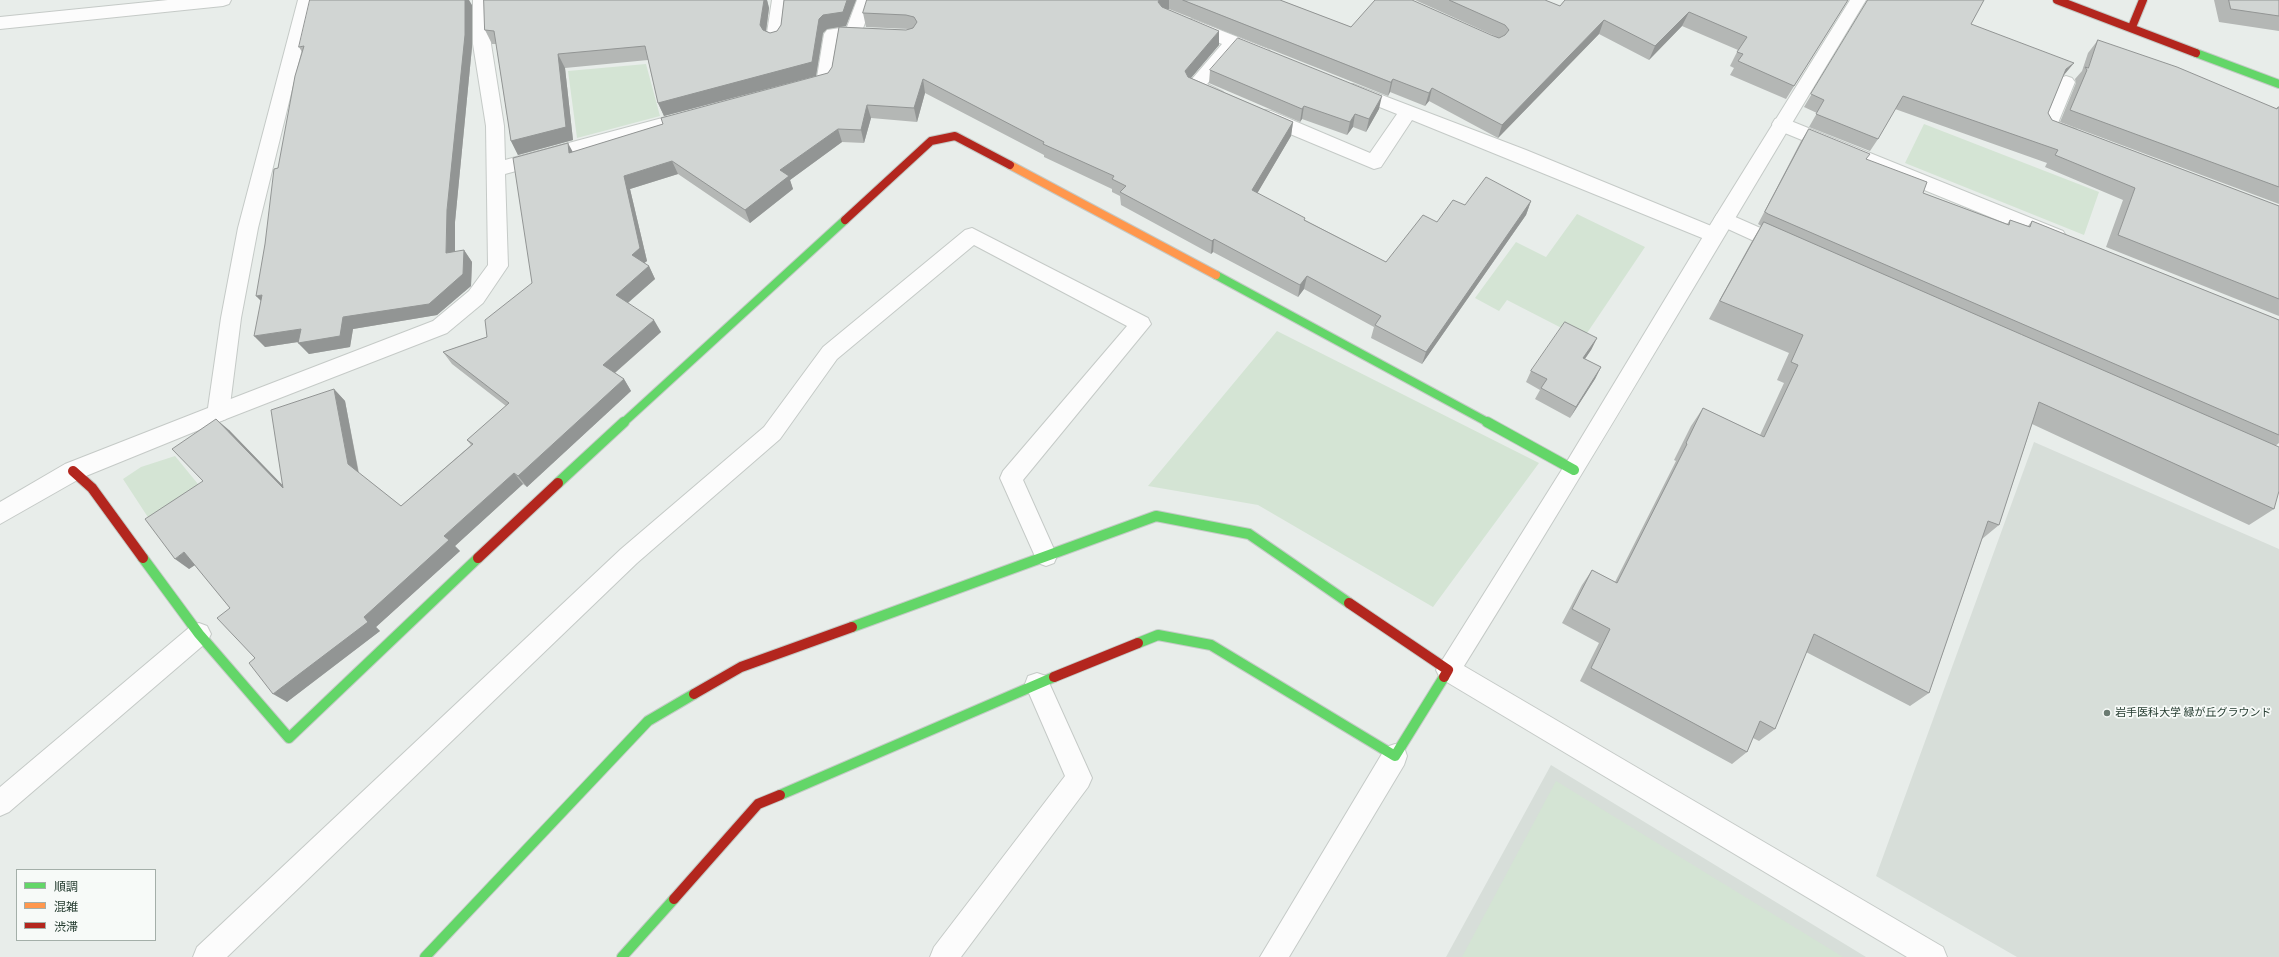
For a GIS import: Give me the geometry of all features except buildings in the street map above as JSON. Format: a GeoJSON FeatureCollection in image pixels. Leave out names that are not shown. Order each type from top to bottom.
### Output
{"type":"FeatureCollection","features":[{"type":"Feature","properties":{"kind":"street"},"geometry":{"type":"LineString","coordinates":[[0,23],[223,0]]}},
{"type":"Feature","properties":{"kind":"street"},"geometry":{"type":"LineString","coordinates":[[218,413],[231,318],[248,228],[306,0]]}},
{"type":"Feature","properties":{"kind":"street"},"geometry":{"type":"LineString","coordinates":[[0,514],[73,471],[440,326],[476,297],[498,266],[495,126],[482,44],[481,0]]}},
{"type":"Feature","properties":{"kind":"street"},"geometry":{"type":"LineString","coordinates":[[775,39],[780,0]]}},
{"type":"Feature","properties":{"kind":"street"},"geometry":{"type":"LineString","coordinates":[[787,91],[825,81],[833,34],[862,34],[865,0]]}},
{"type":"Feature","properties":{"kind":"street"},"geometry":{"type":"LineString","coordinates":[[1274,957],[1395,756],[1574,470],[1781,124],[1858,0]]}},
{"type":"Feature","properties":{"kind":"street"},"geometry":{"type":"LineString","coordinates":[[2057,0],[2279,84]]}},
{"type":"Feature","properties":{"kind":"street"},"geometry":{"type":"LineString","coordinates":[[2132,28],[2143,0]]}},
{"type":"Feature","properties":{"kind":"street"},"geometry":{"type":"LineString","coordinates":[[1175,18],[1277,59]]}},
{"type":"Feature","properties":{"kind":"street"},"geometry":{"type":"LineString","coordinates":[[1231,102],[1195,86],[1233,42]]}},
{"type":"Feature","properties":{"kind":"street"},"geometry":{"type":"LineString","coordinates":[[2066,82],[2048,126],[2086,140]]}},
{"type":"Feature","properties":{"kind":"street"},"geometry":{"type":"LineString","coordinates":[[1335,83],[1519,155],[1719,227],[1797,252]]}},
{"type":"Feature","properties":{"kind":"street"},"geometry":{"type":"LineString","coordinates":[[1252,110],[1374,162],[1408,112]]}},
{"type":"Feature","properties":{"kind":"street"},"geometry":{"type":"LineString","coordinates":[[495,170],[679,120]]}},
{"type":"Feature","properties":{"kind":"street"},"geometry":{"type":"LineString","coordinates":[[1781,124],[2074,243]]}},
{"type":"Feature","properties":{"kind":"street"},"geometry":{"type":"LineString","coordinates":[[73,471],[92,488],[200,634],[289,738],[523,516],[931,141],[955,136],[1099,211],[1574,470]]}},
{"type":"Feature","properties":{"kind":"street"},"geometry":{"type":"LineString","coordinates":[[207,957],[629,556],[772,433],[830,353],[972,235],[1141,324],[1011,478],[1046,556]]}},
{"type":"Feature","properties":{"kind":"street"},"geometry":{"type":"LineString","coordinates":[[425,957],[648,721],[741,667],[1156,516],[1249,534],[1448,670],[1933,957]]}},
{"type":"Feature","properties":{"kind":"street"},"geometry":{"type":"LineString","coordinates":[[0,803],[200,634]]}},
{"type":"Feature","properties":{"kind":"street"},"geometry":{"type":"LineString","coordinates":[[622,957],[758,804],[1037,684],[1158,635],[1211,645],[1395,756]]}},
{"type":"Feature","properties":{"kind":"street"},"geometry":{"type":"LineString","coordinates":[[944,957],[1079,778],[1037,684]]}},
{"type":"Feature","properties":{"kind":"shaded area","name":"岩手医科大学 緑が丘グラウンド"},"geometry":{"type":"Polygon","coordinates":[[[2034,442],[2279,549],[2279,957],[2017,957],[1876,876],[2034,442]]]}},
{"type":"Feature","properties":{"kind":"shaded area"},"geometry":{"type":"Polygon","coordinates":[[[1551,765],[1866,957],[1446,957],[1551,765]]]}},
{"type":"Feature","properties":{"kind":"green space"},"geometry":{"type":"Polygon","coordinates":[[[646,64],[660,116],[577,138],[568,71],[646,64]]]}},
{"type":"Feature","properties":{"kind":"green space"},"geometry":{"type":"Polygon","coordinates":[[[1924,124],[2099,192],[2084,235],[1905,163],[1924,124]]]}},
{"type":"Feature","properties":{"kind":"green space"},"geometry":{"type":"Polygon","coordinates":[[[1577,214],[1645,247],[1583,339],[1507,300],[1499,311],[1475,298],[1516,242],[1546,257],[1577,214]]]}},
{"type":"Feature","properties":{"kind":"green space"},"geometry":{"type":"Polygon","coordinates":[[[1277,331],[1539,463],[1433,607],[1258,505],[1148,486],[1277,331]]]}},
{"type":"Feature","properties":{"kind":"green space"},"geometry":{"type":"Polygon","coordinates":[[[175,456],[207,495],[155,528],[123,479],[141,467],[175,456]]]}},
{"type":"Feature","properties":{"kind":"green space"},"geometry":{"type":"Polygon","coordinates":[[[1556,781],[1843,957],[1462,957],[1556,781]]]}},
{"type":"Feature","properties":{"kind":"traffic: fast"},"geometry":{"type":"LineString","coordinates":[[2196,53],[2279,84]]}},
{"type":"Feature","properties":{"kind":"traffic: fast"},"geometry":{"type":"LineString","coordinates":[[558,483],[845,220]]}},
{"type":"Feature","properties":{"kind":"traffic: fast"},"geometry":{"type":"LineString","coordinates":[[1216,275],[1574,470]]}},
{"type":"Feature","properties":{"kind":"traffic: fast"},"geometry":{"type":"LineString","coordinates":[[852,627],[1156,516],[1249,534],[1349,603]]}},
{"type":"Feature","properties":{"kind":"traffic: fast"},"geometry":{"type":"LineString","coordinates":[[143,558],[199,634],[289,738],[478,558]]}},
{"type":"Feature","properties":{"kind":"traffic: fast"},"geometry":{"type":"LineString","coordinates":[[1138,643],[1158,635],[1211,645],[1395,756],[1444,677]]}},
{"type":"Feature","properties":{"kind":"traffic: fast"},"geometry":{"type":"LineString","coordinates":[[780,795],[1054,677]]}},
{"type":"Feature","properties":{"kind":"traffic: fast"},"geometry":{"type":"LineString","coordinates":[[425,957],[648,721],[694,694]]}},
{"type":"Feature","properties":{"kind":"traffic: fast"},"geometry":{"type":"LineString","coordinates":[[622,957],[674,899]]}},
{"type":"Feature","properties":{"kind":"traffic: slow"},"geometry":{"type":"LineString","coordinates":[[1010,165],[1216,275]]}},
{"type":"Feature","properties":{"kind":"traffic: jam"},"geometry":{"type":"LineString","coordinates":[[2057,0],[2196,53]]}},
{"type":"Feature","properties":{"kind":"traffic: jam"},"geometry":{"type":"LineString","coordinates":[[2132,27],[2143,0]]}},
{"type":"Feature","properties":{"kind":"traffic: jam"},"geometry":{"type":"LineString","coordinates":[[845,220],[931,141],[955,136],[1010,165]]}},
{"type":"Feature","properties":{"kind":"traffic: jam"},"geometry":{"type":"LineString","coordinates":[[73,471],[92,488],[143,558]]}},
{"type":"Feature","properties":{"kind":"traffic: jam"},"geometry":{"type":"LineString","coordinates":[[478,558],[558,483]]}},
{"type":"Feature","properties":{"kind":"traffic: jam"},"geometry":{"type":"LineString","coordinates":[[1349,603],[1448,670],[1444,677]]}},
{"type":"Feature","properties":{"kind":"traffic: jam"},"geometry":{"type":"LineString","coordinates":[[694,694],[741,667],[852,627]]}},
{"type":"Feature","properties":{"kind":"traffic: jam"},"geometry":{"type":"LineString","coordinates":[[1054,677],[1138,643]]}},
{"type":"Feature","properties":{"kind":"traffic: jam"},"geometry":{"type":"LineString","coordinates":[[674,899],[758,804],[780,795]]}},
{"type":"Feature","properties":{"kind":"place","name":"岩手医科大学 緑が丘グラウンド"},"geometry":{"type":"Point","coordinates":[2107,713]}}]}
